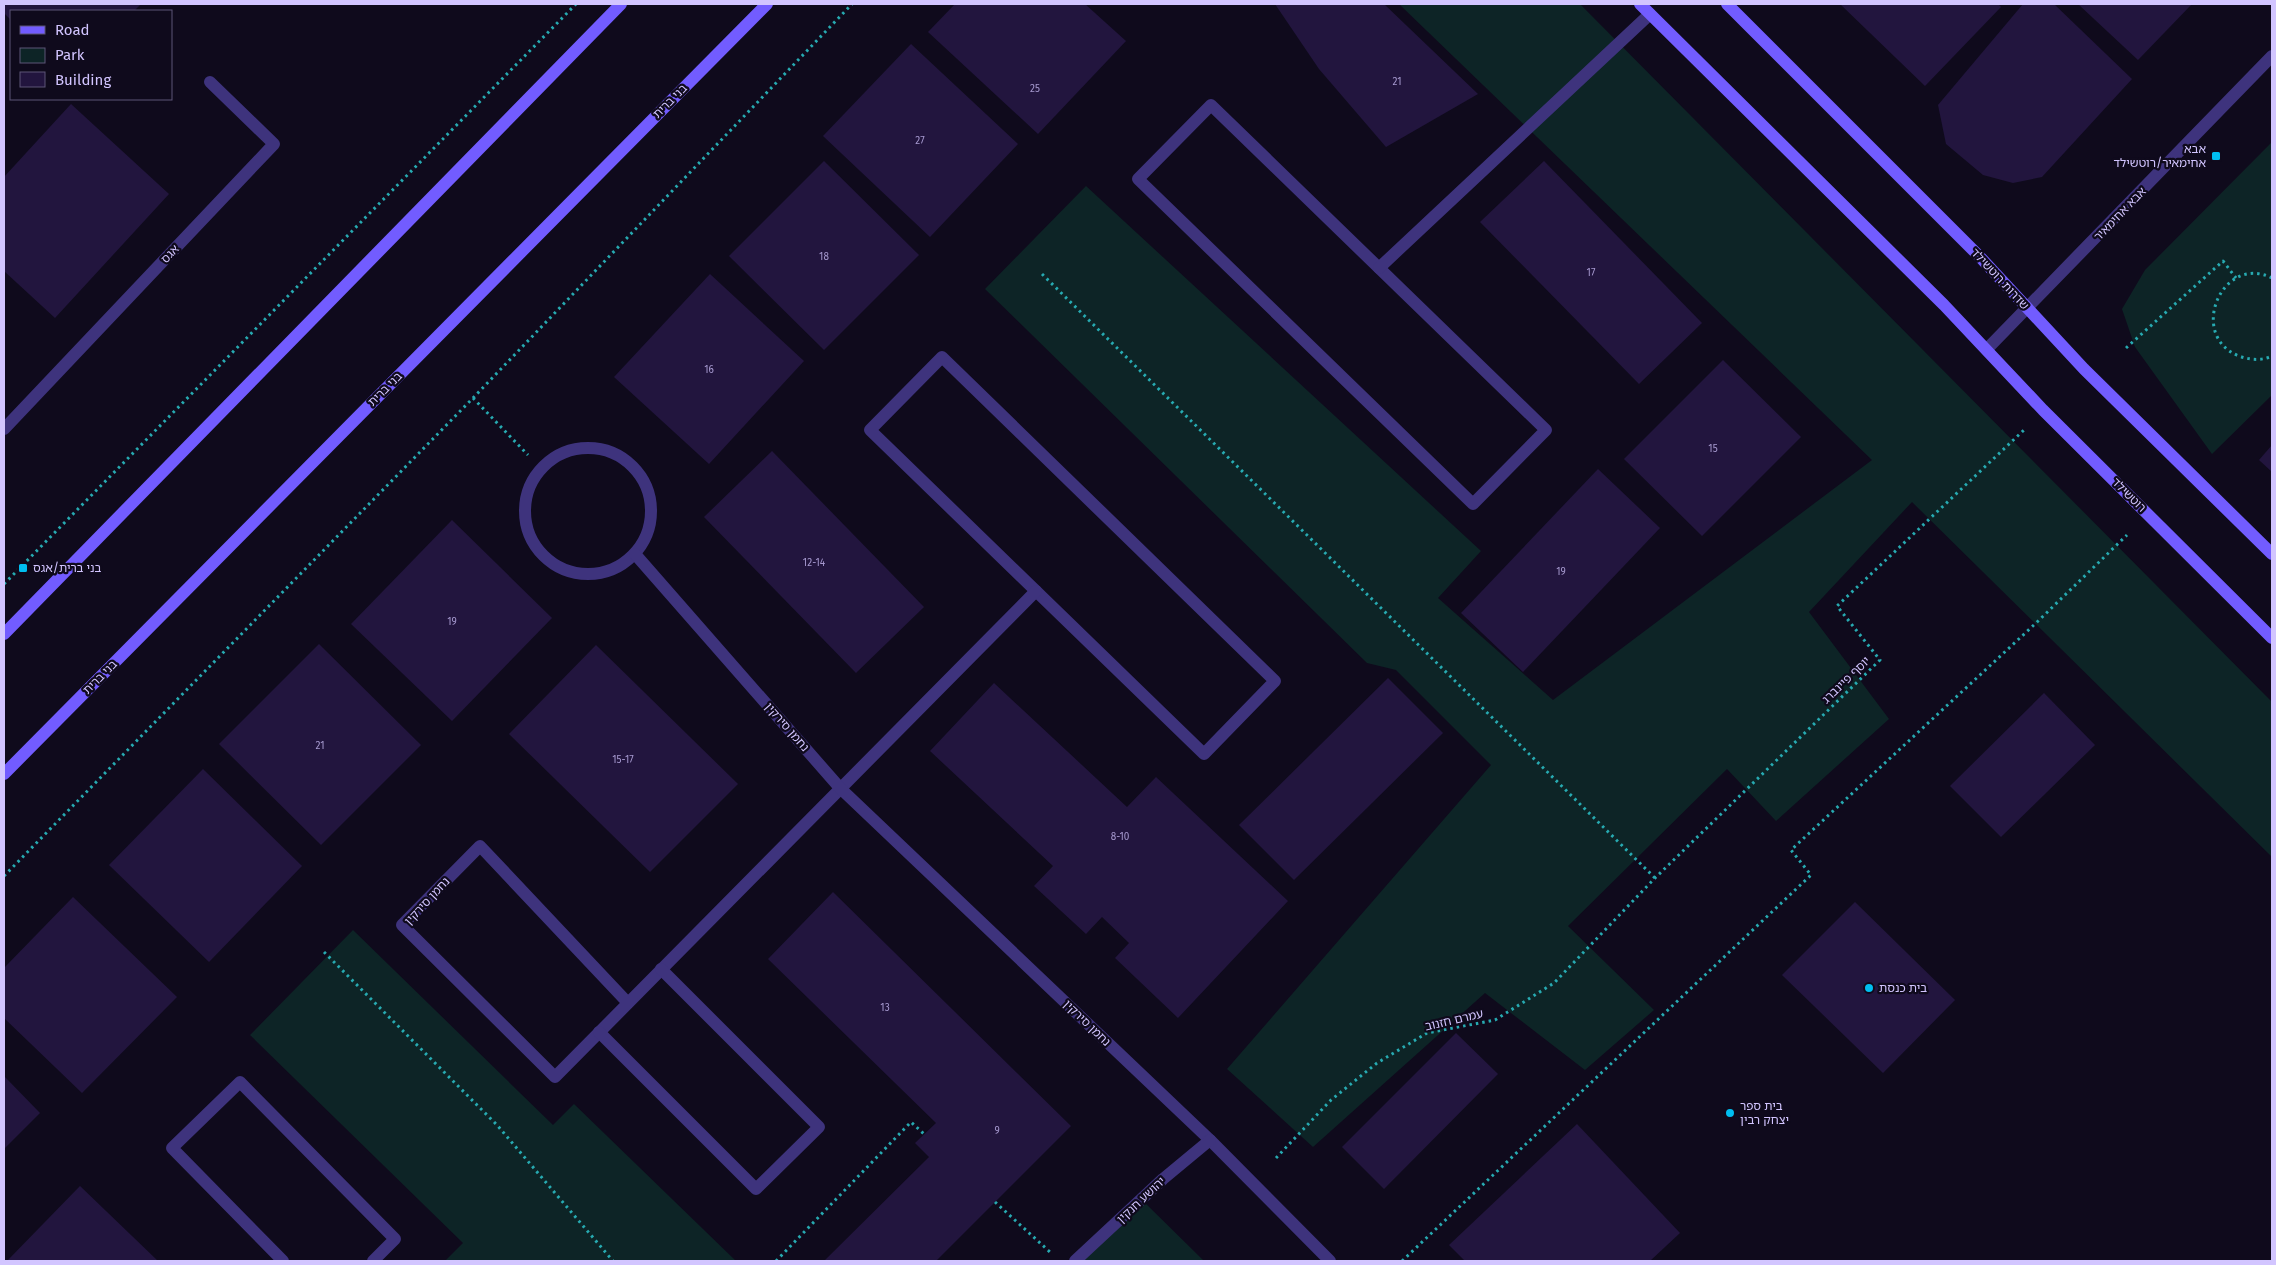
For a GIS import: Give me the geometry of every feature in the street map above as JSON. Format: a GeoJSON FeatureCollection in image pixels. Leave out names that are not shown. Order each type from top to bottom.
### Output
{"type":"FeatureCollection","features":[{"type":"Feature","properties":{"kind":"main road"},"geometry":{"type":"LineString","coordinates":[[4,634],[622,4]]}},
{"type":"Feature","properties":{"kind":"main road","name":"בני ברית"},"geometry":{"type":"LineString","coordinates":[[4,774],[767,4]]}},
{"type":"Feature","properties":{"kind":"main road"},"geometry":{"type":"LineString","coordinates":[[1640,4],[1987,349]]}},
{"type":"Feature","properties":{"kind":"main road","name":"שדרות רוטשילד"},"geometry":{"type":"LineString","coordinates":[[1727,4],[1980,257],[2084,369],[2272,554]]}},
{"type":"Feature","properties":{"kind":"main road","name":"רוטשילד"},"geometry":{"type":"LineString","coordinates":[[1987,349],[2043,410],[2272,638]]}},
{"type":"Feature","properties":{"kind":"street"},"geometry":{"type":"LineString","coordinates":[[1379,268],[1650,14]]}},
{"type":"Feature","properties":{"kind":"street","name":"אבא אחימאיר"},"geometry":{"type":"LineString","coordinates":[[1987,349],[2272,56]]}},
{"type":"Feature","properties":{"kind":"street","name":"אגס"},"geometry":{"type":"LineString","coordinates":[[4,429],[274,144],[210,82]]}},
{"type":"Feature","properties":{"kind":"street"},"geometry":{"type":"LineString","coordinates":[[1211,105],[1379,268],[1546,430],[1473,504],[1138,179],[1211,105]]}},
{"type":"Feature","properties":{"kind":"street"},"geometry":{"type":"LineString","coordinates":[[942,357],[1275,681],[1204,754],[1036,591],[870,430],[942,357]]}},
{"type":"Feature","properties":{"kind":"street"},"geometry":{"type":"LineString","coordinates":[[590,447],[610,451],[628,462],[642,478],[650,497],[652,518],[646,538],[635,554],[618,567],[598,573],[576,573],[556,566],[540,552],[529,534],[524,514],[527,493],[536,474],[551,459],[569,450],[590,447]]}},
{"type":"Feature","properties":{"kind":"street","name":"נחמן סירקין"},"geometry":{"type":"LineString","coordinates":[[635,554],[840,788],[1210,1140],[1330,1261]]}},
{"type":"Feature","properties":{"kind":"street","name":"נחמן סירקין"},"geometry":{"type":"LineString","coordinates":[[628,1003],[480,846],[402,925],[555,1077],[1036,591]]}},
{"type":"Feature","properties":{"kind":"street"},"geometry":{"type":"LineString","coordinates":[[599,1032],[756,1189],[819,1127],[661,969]]}},
{"type":"Feature","properties":{"kind":"street"},"geometry":{"type":"LineString","coordinates":[[283,1261],[172,1148],[240,1082],[396,1239],[373,1261]]}},
{"type":"Feature","properties":{"kind":"street","name":"יהושע חנקין"},"geometry":{"type":"LineString","coordinates":[[1075,1261],[1163,1179],[1210,1140]]}},
{"type":"Feature","properties":{"kind":"path"},"geometry":{"type":"LineString","coordinates":[[4,584],[576,4]]}},
{"type":"Feature","properties":{"kind":"path"},"geometry":{"type":"LineString","coordinates":[[4,876],[473,398],[852,4]]}},
{"type":"Feature","properties":{"kind":"path"},"geometry":{"type":"LineString","coordinates":[[2126,348],[2223,261],[2236,278]]}},
{"type":"Feature","properties":{"kind":"path"},"geometry":{"type":"LineString","coordinates":[[1042,274],[1655,878]]}},
{"type":"Feature","properties":{"kind":"path"},"geometry":{"type":"LineString","coordinates":[[2272,278],[2252,274],[2236,278],[2222,289],[2214,305],[2213,324],[2219,340],[2232,353],[2249,360],[2265,359],[2272,356]]}},
{"type":"Feature","properties":{"kind":"path"},"geometry":{"type":"LineString","coordinates":[[473,398],[528,455]]}},
{"type":"Feature","properties":{"kind":"path","name":"יוסף פיינברג"},"geometry":{"type":"LineString","coordinates":[[1655,878],[1880,660],[1837,606],[2024,430]]}},
{"type":"Feature","properties":{"kind":"path"},"geometry":{"type":"LineString","coordinates":[[1402,1261],[1812,875],[1791,850],[2028,630],[2127,535]]}},
{"type":"Feature","properties":{"kind":"path","name":"עמרם חזנוב"},"geometry":{"type":"LineString","coordinates":[[1276,1158],[1331,1100],[1377,1063],[1427,1033],[1495,1020],[1554,983],[1655,878]]}},
{"type":"Feature","properties":{"kind":"path"},"geometry":{"type":"LineString","coordinates":[[324,952],[498,1125],[612,1261]]}},
{"type":"Feature","properties":{"kind":"path"},"geometry":{"type":"LineString","coordinates":[[776,1261],[911,1122],[924,1134]]}},
{"type":"Feature","properties":{"kind":"path"},"geometry":{"type":"LineString","coordinates":[[996,1202],[1053,1255]]}},
{"type":"Feature","properties":{"kind":"green space"},"geometry":{"type":"Polygon","coordinates":[[[1399,4],[1580,4],[2272,702],[2272,857],[1912,502],[1809,612],[1889,719],[1776,821],[1727,769],[1568,926],[1654,1010],[1585,1070],[1485,993],[1313,1147],[1227,1069],[1491,765],[1396,670],[1367,663],[985,289],[1086,186],[1481,551],[1438,598],[1553,700],[1872,460],[1399,4]]]}},
{"type":"Feature","properties":{"kind":"green space"},"geometry":{"type":"Polygon","coordinates":[[[2272,142],[2272,395],[2212,454],[2135,347],[2122,309],[2145,270],[2272,142]]]}},
{"type":"Feature","properties":{"kind":"green space"},"geometry":{"type":"Polygon","coordinates":[[[353,930],[553,1125],[574,1104],[736,1261],[445,1261],[463,1243],[250,1035],[353,930]]]}},
{"type":"Feature","properties":{"kind":"green space"},"geometry":{"type":"Polygon","coordinates":[[[1140,1198],[1204,1261],[1078,1261],[1140,1198]]]}},
{"type":"Feature","properties":{"kind":"building"},"geometry":{"type":"Polygon","coordinates":[[[4,4],[141,4],[135,10],[10,10],[10,19],[4,13],[4,4]]]}},
{"type":"Feature","properties":{"kind":"building"},"geometry":{"type":"Polygon","coordinates":[[[955,4],[1085,4],[1126,41],[1038,134],[928,32],[955,4]]]}},
{"type":"Feature","properties":{"kind":"building"},"geometry":{"type":"Polygon","coordinates":[[[1275,4],[1384,4],[1478,94],[1386,147],[1319,69],[1275,4]]]}},
{"type":"Feature","properties":{"kind":"building"},"geometry":{"type":"Polygon","coordinates":[[[1840,4],[1998,4],[2001,7],[1925,86],[1840,4]]]}},
{"type":"Feature","properties":{"kind":"building"},"geometry":{"type":"Polygon","coordinates":[[[2023,4],[2054,4],[2132,79],[2042,177],[2013,183],[1983,175],[1946,144],[1938,105],[2023,4]]]}},
{"type":"Feature","properties":{"kind":"building"},"geometry":{"type":"Polygon","coordinates":[[[2078,4],[2192,4],[2138,60],[2078,4]]]}},
{"type":"Feature","properties":{"kind":"building"},"geometry":{"type":"Polygon","coordinates":[[[911,44],[1018,144],[930,237],[823,136],[911,44]]]}},
{"type":"Feature","properties":{"kind":"building"},"geometry":{"type":"Polygon","coordinates":[[[71,104],[169,194],[55,318],[4,271],[4,177],[71,104]]]}},
{"type":"Feature","properties":{"kind":"building"},"geometry":{"type":"Polygon","coordinates":[[[824,161],[919,255],[824,350],[729,256],[824,161]]]}},
{"type":"Feature","properties":{"kind":"building"},"geometry":{"type":"Polygon","coordinates":[[[1544,161],[1702,323],[1639,384],[1480,222],[1544,161]]]}},
{"type":"Feature","properties":{"kind":"building"},"geometry":{"type":"Polygon","coordinates":[[[710,274],[804,361],[709,464],[614,377],[710,274]]]}},
{"type":"Feature","properties":{"kind":"building"},"geometry":{"type":"Polygon","coordinates":[[[1723,360],[1801,437],[1702,536],[1624,459],[1723,360]]]}},
{"type":"Feature","properties":{"kind":"building"},"geometry":{"type":"Polygon","coordinates":[[[2272,445],[2272,472],[2259,460],[2272,445]]]}},
{"type":"Feature","properties":{"kind":"building"},"geometry":{"type":"Polygon","coordinates":[[[772,451],[924,607],[856,673],[704,517],[772,451]]]}},
{"type":"Feature","properties":{"kind":"building"},"geometry":{"type":"Polygon","coordinates":[[[1598,469],[1660,528],[1523,672],[1461,613],[1598,469]]]}},
{"type":"Feature","properties":{"kind":"building"},"geometry":{"type":"Polygon","coordinates":[[[452,520],[552,618],[452,721],[351,624],[452,520]]]}},
{"type":"Feature","properties":{"kind":"building"},"geometry":{"type":"Polygon","coordinates":[[[319,644],[421,745],[321,845],[219,744],[319,644]]]}},
{"type":"Feature","properties":{"kind":"building"},"geometry":{"type":"Polygon","coordinates":[[[596,645],[738,784],[650,872],[509,734],[596,645]]]}},
{"type":"Feature","properties":{"kind":"building"},"geometry":{"type":"Polygon","coordinates":[[[1388,678],[1443,733],[1294,880],[1239,825],[1388,678]]]}},
{"type":"Feature","properties":{"kind":"building"},"geometry":{"type":"Polygon","coordinates":[[[994,683],[1127,807],[1156,777],[1288,901],[1178,1018],[1115,958],[1129,943],[1102,917],[1086,934],[1034,886],[1053,866],[930,751],[994,683]]]}},
{"type":"Feature","properties":{"kind":"building"},"geometry":{"type":"Polygon","coordinates":[[[2044,693],[2095,745],[2001,837],[1950,786],[2044,693]]]}},
{"type":"Feature","properties":{"kind":"building"},"geometry":{"type":"Polygon","coordinates":[[[203,769],[302,866],[209,962],[109,865],[203,769]]]}},
{"type":"Feature","properties":{"kind":"building"},"geometry":{"type":"Polygon","coordinates":[[[833,892],[1071,1126],[936,1261],[824,1261],[929,1157],[915,1143],[936,1123],[768,959],[833,892]]]}},
{"type":"Feature","properties":{"kind":"building"},"geometry":{"type":"Polygon","coordinates":[[[73,897],[177,997],[82,1093],[4,1018],[4,968],[73,897]]]}},
{"type":"Feature","properties":{"kind":"building","name":"בית כנסת"},"geometry":{"type":"Polygon","coordinates":[[[1855,902],[1955,1000],[1883,1073],[1782,975],[1855,902]]]}},
{"type":"Feature","properties":{"kind":"building"},"geometry":{"type":"Polygon","coordinates":[[[1456,1033],[1498,1074],[1384,1189],[1342,1147],[1456,1033]]]}},
{"type":"Feature","properties":{"kind":"building"},"geometry":{"type":"Polygon","coordinates":[[[4,1076],[40,1113],[4,1149],[4,1076]]]}},
{"type":"Feature","properties":{"kind":"building"},"geometry":{"type":"Polygon","coordinates":[[[1577,1124],[1680,1233],[1650,1261],[1465,1261],[1449,1245],[1577,1124]]]}},
{"type":"Feature","properties":{"kind":"building"},"geometry":{"type":"Polygon","coordinates":[[[80,1186],[158,1261],[7,1261],[80,1186]]]}},
{"type":"Feature","properties":{"kind":"place","name":"אבא אחימאיר/רוטשילד"},"geometry":{"type":"Point","coordinates":[2216,156]}},
{"type":"Feature","properties":{"kind":"place","name":"בני ברית/אגס"},"geometry":{"type":"Point","coordinates":[23,568]}},
{"type":"Feature","properties":{"kind":"place","name":"בית כנסת"},"geometry":{"type":"Point","coordinates":[1869,988]}},
{"type":"Feature","properties":{"kind":"place","name":"בית ספר יצחק רבין"},"geometry":{"type":"Point","coordinates":[1730,1113]}}]}
